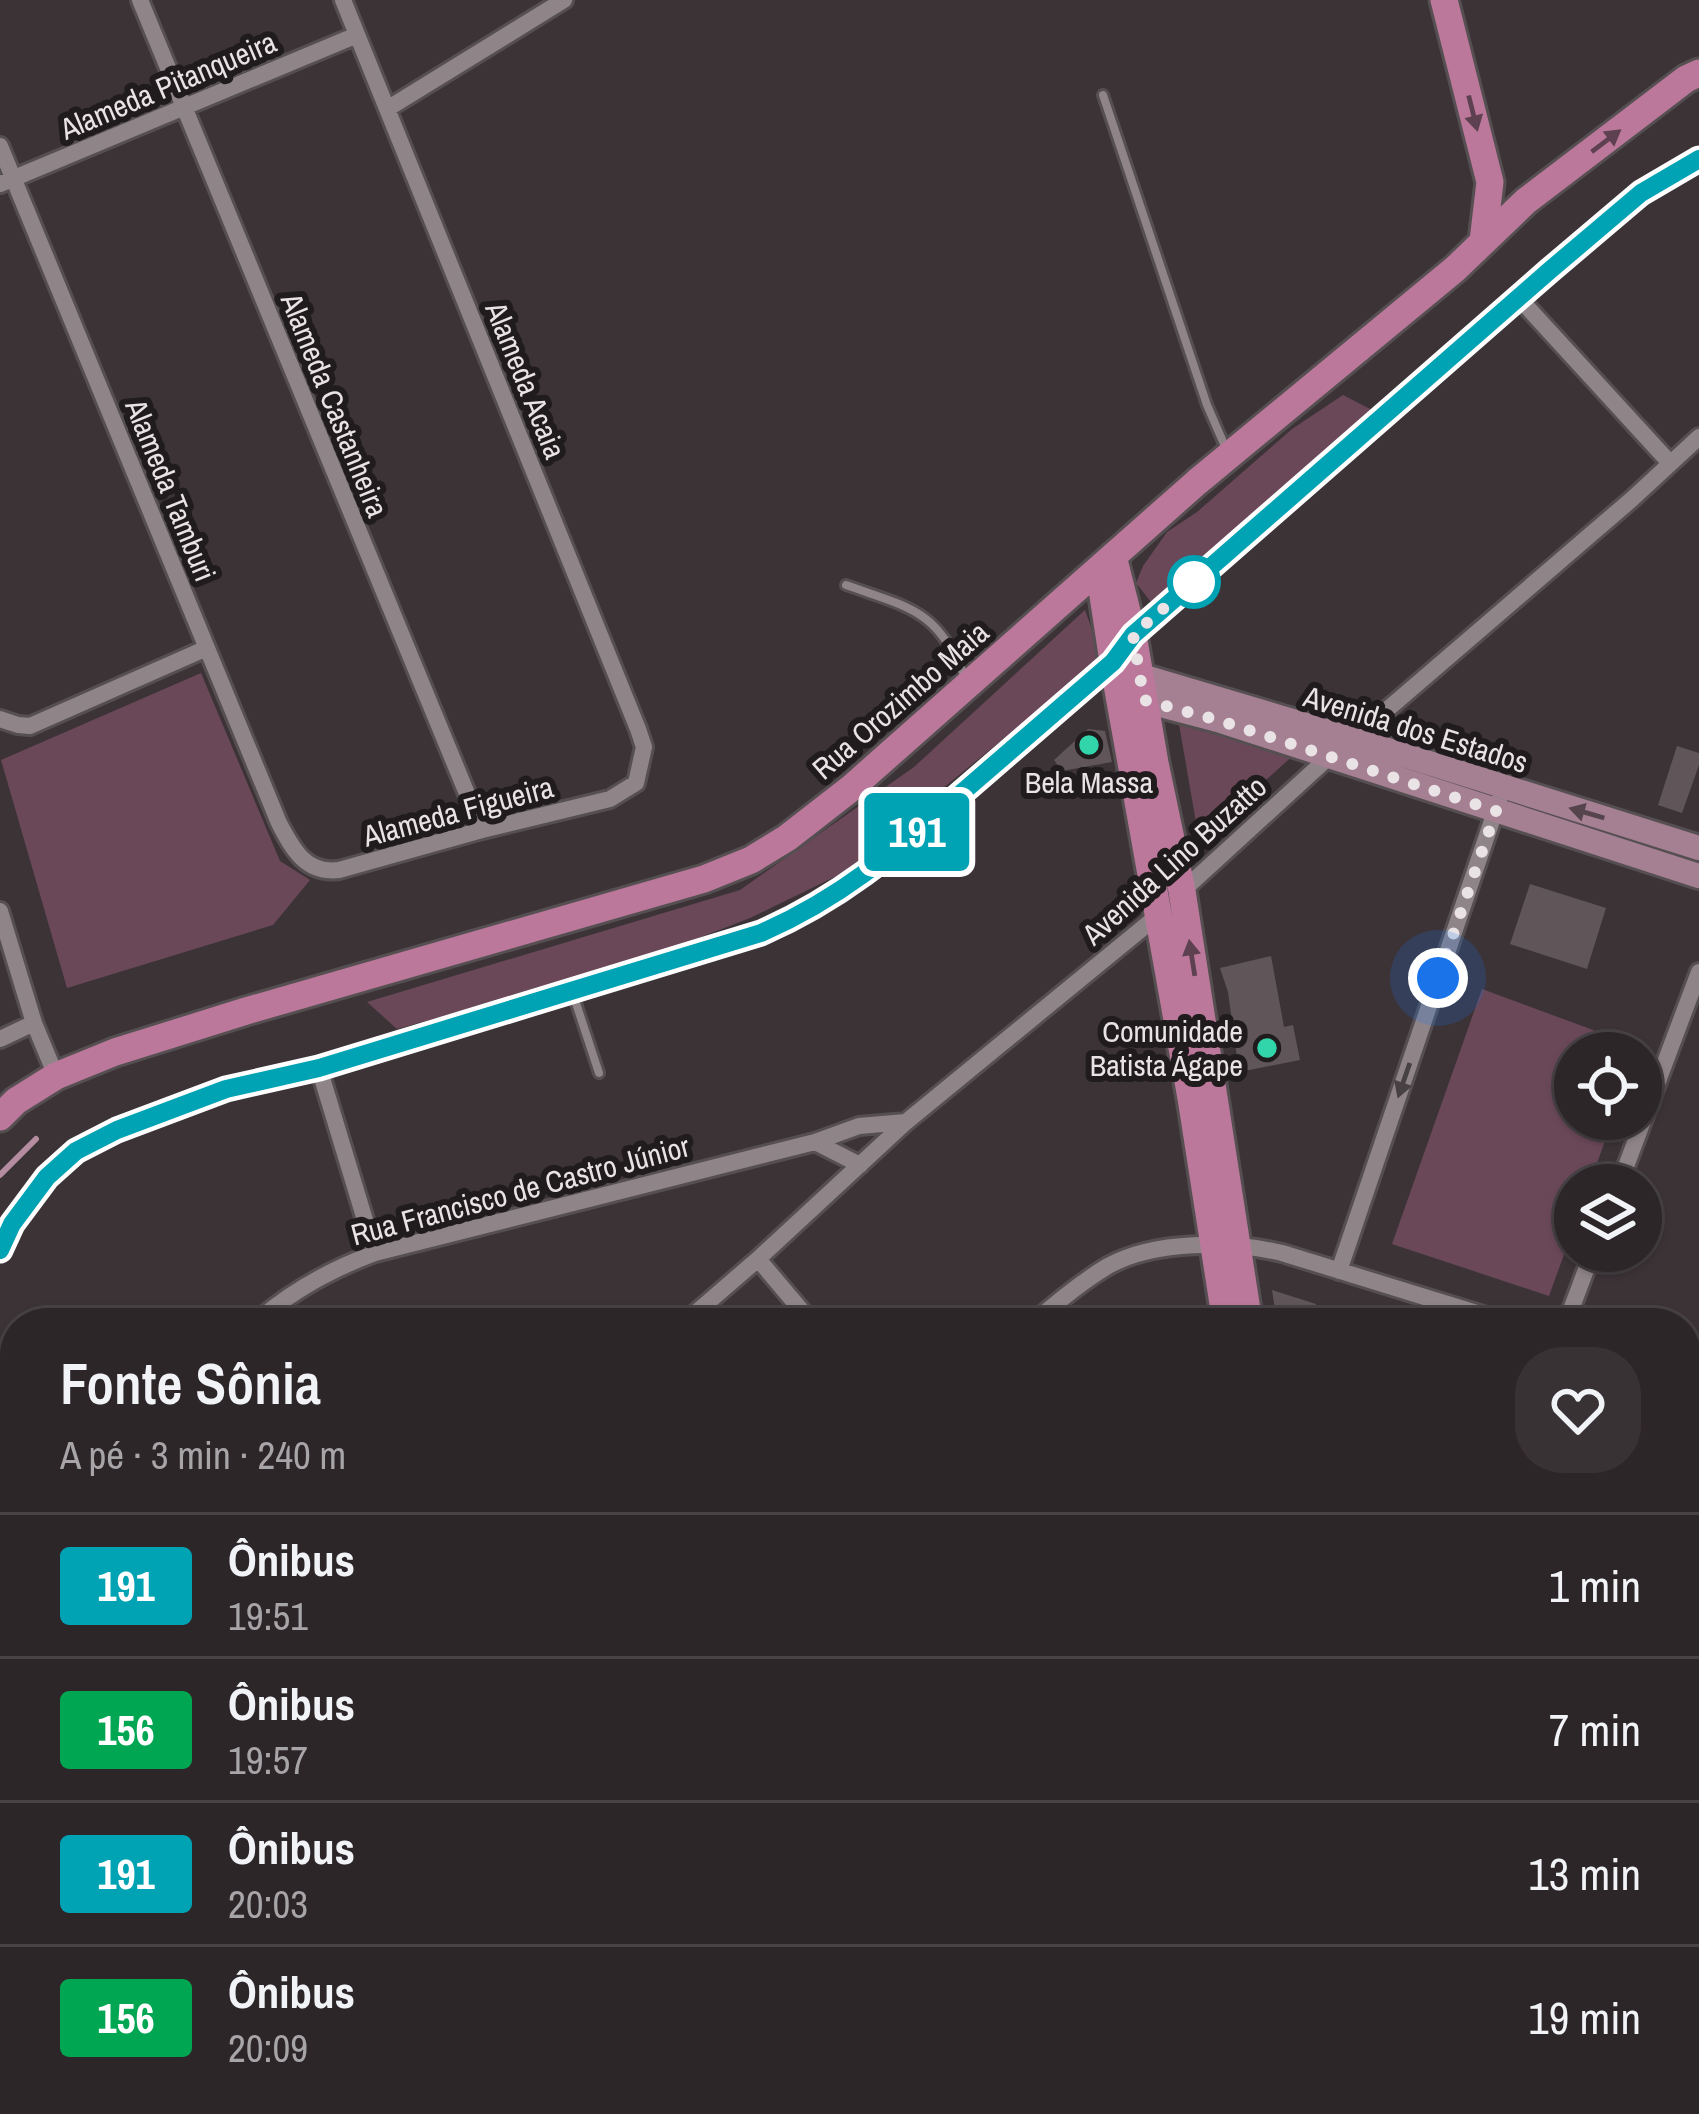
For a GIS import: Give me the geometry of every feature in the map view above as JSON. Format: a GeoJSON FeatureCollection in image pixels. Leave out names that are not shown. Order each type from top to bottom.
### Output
{"type":"FeatureCollection","features":[{"type":"Feature","properties":{"kind":"main road"},"geometry":{"type":"LineString","coordinates":[[1444,0],[1490,182],[1483,242]]}},
{"type":"Feature","properties":{"kind":"main road","name":"Rua Orozimbo Maia"},"geometry":{"type":"LineString","coordinates":[[0,1118],[56,1076],[115,1052],[704,879],[751,860],[812,820],[1526,201],[1699,73]]}},
{"type":"Feature","properties":{"kind":"main road"},"geometry":{"type":"LineString","coordinates":[[1490,182],[1520,187],[1552,183]]}},
{"type":"Feature","properties":{"kind":"main road"},"geometry":{"type":"LineString","coordinates":[[1106,563],[1133,635],[1126,680],[1182,891],[1225,1245],[1226,1308]]}},
{"type":"Feature","properties":{"kind":"main road"},"geometry":{"type":"LineString","coordinates":[[1106,563],[1159,915],[1225,1245],[1244,1308]]}},
{"type":"Feature","properties":{"kind":"main road","name":"Avenida dos Estados"},"geometry":{"type":"LineString","coordinates":[[1126,680],[1353,739],[1621,849],[1699,876]]}},
{"type":"Feature","properties":{"kind":"main road","name":"Avenida dos Estados"},"geometry":{"type":"LineString","coordinates":[[1126,680],[1221,721],[1330,756],[1699,848]]}},
{"type":"Feature","properties":{"kind":"street","name":"Alameda Castanheira"},"geometry":{"type":"LineString","coordinates":[[140,0],[482,830]]}},
{"type":"Feature","properties":{"kind":"street","name":"Alameda Acaia"},"geometry":{"type":"LineString","coordinates":[[343,0],[638,729],[644,747],[636,783]]}},
{"type":"Feature","properties":{"kind":"street"},"geometry":{"type":"LineString","coordinates":[[387,109],[554,2]]}},
{"type":"Feature","properties":{"kind":"street","name":"Alameda Pitanqueira"},"geometry":{"type":"LineString","coordinates":[[7,181],[357,34]]}},
{"type":"Feature","properties":{"kind":"street","name":"Alameda Tamburi"},"geometry":{"type":"LineString","coordinates":[[0,146],[7,181],[294,853]]}},
{"type":"Feature","properties":{"kind":"street"},"geometry":{"type":"LineString","coordinates":[[1133,635],[1641,193],[1699,159]]}},
{"type":"Feature","properties":{"kind":"street"},"geometry":{"type":"LineString","coordinates":[[1518,297],[1670,463]]}},
{"type":"Feature","properties":{"kind":"street","name":"Avenida Lino Buzatto"},"geometry":{"type":"LineString","coordinates":[[701,1308],[906,1122],[1159,915],[1330,756],[1633,499],[1699,436]]}},
{"type":"Feature","properties":{"kind":"street"},"geometry":{"type":"LineString","coordinates":[[4,721],[30,726],[207,648]]}},
{"type":"Feature","properties":{"kind":"street"},"geometry":{"type":"LineString","coordinates":[[0,1250],[12,1224],[47,1177],[76,1151],[117,1130],[226,1089],[319,1068],[761,933],[800,916],[875,868],[1126,680]]}},
{"type":"Feature","properties":{"kind":"street","name":"Alameda Figueira"},"geometry":{"type":"LineString","coordinates":[[294,853],[324,872],[339,870],[610,799],[636,783]]}},
{"type":"Feature","properties":{"kind":"street"},"geometry":{"type":"LineString","coordinates":[[1339,1271],[1499,800]]}},
{"type":"Feature","properties":{"kind":"street"},"geometry":{"type":"LineString","coordinates":[[0,911],[34,1023],[56,1076]]}},
{"type":"Feature","properties":{"kind":"street"},"geometry":{"type":"LineString","coordinates":[[1626,1164],[1699,972]]}},
{"type":"Feature","properties":{"kind":"street"},"geometry":{"type":"LineString","coordinates":[[0,1039],[34,1023]]}},
{"type":"Feature","properties":{"kind":"street"},"geometry":{"type":"LineString","coordinates":[[319,1068],[375,1253]]}},
{"type":"Feature","properties":{"kind":"street","name":"Rua Francisco de Castro Júnior"},"geometry":{"type":"LineString","coordinates":[[271,1308],[333,1268],[375,1253],[815,1142],[859,1126],[906,1122]]}},
{"type":"Feature","properties":{"kind":"street"},"geometry":{"type":"LineString","coordinates":[[815,1142],[860,1165]]}},
{"type":"Feature","properties":{"kind":"street"},"geometry":{"type":"LineString","coordinates":[[1051,1308],[1112,1263],[1160,1249],[1225,1245],[1269,1250],[1461,1308]]}},
{"type":"Feature","properties":{"kind":"street"},"geometry":{"type":"LineString","coordinates":[[758,1259],[799,1308]]}},
{"type":"Feature","properties":{"kind":"street"},"geometry":{"type":"LineString","coordinates":[[1572,1308],[1585,1272]]}},
{"type":"Feature","properties":{"kind":"lane"},"geometry":{"type":"LineString","coordinates":[[1102,95],[1228,455]]}},
{"type":"Feature","properties":{"kind":"lane"},"geometry":{"type":"LineString","coordinates":[[846,585],[920,612],[952,644],[968,684]]}},
{"type":"Feature","properties":{"kind":"lane"},"geometry":{"type":"LineString","coordinates":[[572,991],[599,1073]]}},
{"type":"Feature","properties":{"kind":"shaded area"},"geometry":{"type":"Polygon","coordinates":[[[1343,395],[1372,410],[1151,602],[1136,583],[1167,532],[1197,512],[1292,429],[1343,395]]]}},
{"type":"Feature","properties":{"kind":"shaded area"},"geometry":{"type":"Polygon","coordinates":[[[1085,610],[1102,658],[855,867],[750,918],[635,963],[397,1029],[367,1002],[740,890],[914,767],[1085,610]]]}},
{"type":"Feature","properties":{"kind":"shaded area"},"geometry":{"type":"Polygon","coordinates":[[[201,673],[280,861],[310,880],[273,925],[67,988],[1,760],[201,673]]]}},
{"type":"Feature","properties":{"kind":"shaded area"},"geometry":{"type":"Polygon","coordinates":[[[1179,724],[1296,753],[1199,840],[1179,724]]]}},
{"type":"Feature","properties":{"kind":"shaded area"},"geometry":{"type":"Polygon","coordinates":[[[1482,989],[1598,1032],[1554,1032],[1554,1140],[1605,1140],[1597,1164],[1554,1164],[1554,1272],[1558,1272],[1549,1296],[1392,1244],[1482,989]]]}},
{"type":"Feature","properties":{"kind":"building","name":"Bela Massa"},"geometry":{"type":"Polygon","coordinates":[[[1088,729],[1105,731],[1112,762],[1062,771],[1054,760],[1088,729]]]}},
{"type":"Feature","properties":{"kind":"building"},"geometry":{"type":"Polygon","coordinates":[[[1677,746],[1699,753],[1682,813],[1658,805],[1677,746]]]}},
{"type":"Feature","properties":{"kind":"building"},"geometry":{"type":"Polygon","coordinates":[[[1530,884],[1606,908],[1587,969],[1510,944],[1530,884]]]}},
{"type":"Feature","properties":{"kind":"building"},"geometry":{"type":"Polygon","coordinates":[[[1271,956],[1284,1027],[1293,1025],[1300,1060],[1239,1072],[1220,968],[1271,956]]]}},
{"type":"Feature","properties":{"kind":"building"},"geometry":{"type":"Polygon","coordinates":[[[1272,1290],[1316,1304],[1314,1308],[1275,1308],[1272,1290]]]}},
{"type":"Feature","properties":{"kind":"waterway"},"geometry":{"type":"LineString","coordinates":[[0,1175],[36,1139]]}},
{"type":"Feature","properties":{"kind":"bus line","name":"191"},"geometry":{"type":"LineString","coordinates":[[0,1250],[12,1224],[47,1177],[76,1151],[117,1130],[226,1089],[319,1068],[761,933],[828,899],[875,868],[1113,662],[1133,635],[1549,271],[1641,193],[1699,159]]}},
{"type":"Feature","properties":{"kind":"place","name":"Bela Massa"},"geometry":{"type":"Point","coordinates":[1089,745]}},
{"type":"Feature","properties":{"kind":"place","name":"Comunidade Batista Ágape"},"geometry":{"type":"Point","coordinates":[1267,1048]}},
{"type":"Feature","properties":{"kind":"route"},"geometry":{"type":"LineString","coordinates":[[1194,582],[1203,574],[1133,635],[1144,700],[1496,811],[1438,978]]}}]}
